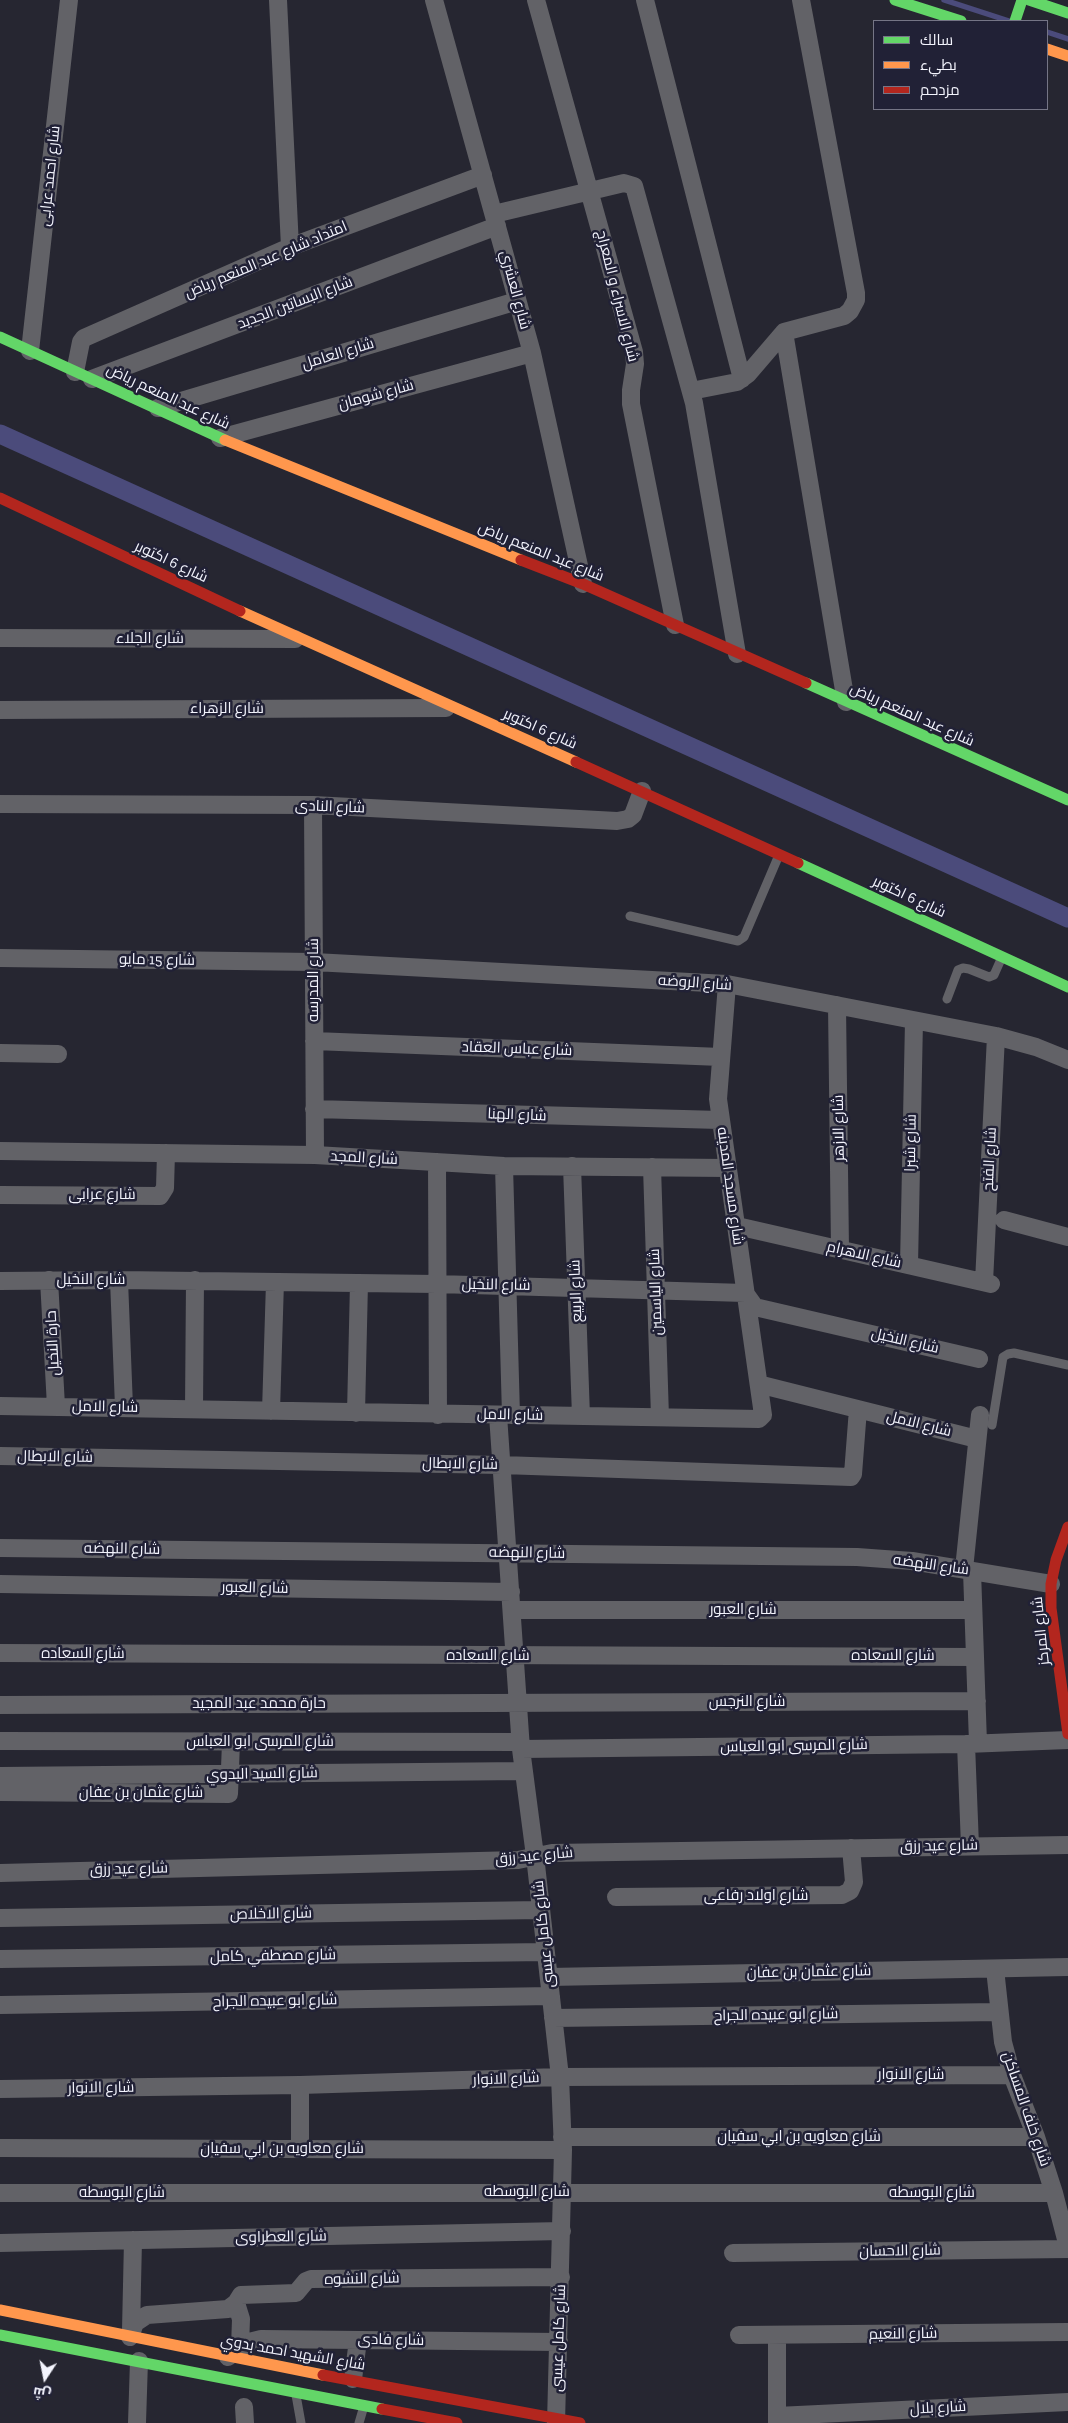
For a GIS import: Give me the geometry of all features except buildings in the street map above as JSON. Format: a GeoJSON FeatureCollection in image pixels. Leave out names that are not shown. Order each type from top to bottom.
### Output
{"type":"FeatureCollection","features":[{"type":"Feature","properties":{"kind":"street","name":"شارع احمد عرابى"},"geometry":{"type":"LineString","coordinates":[[30,352],[69,0]]}},
{"type":"Feature","properties":{"kind":"street"},"geometry":{"type":"LineString","coordinates":[[278,0],[290,247]]}},
{"type":"Feature","properties":{"kind":"street","name":"شارع العشري"},"geometry":{"type":"LineString","coordinates":[[434,0],[532,353],[583,584]]}},
{"type":"Feature","properties":{"kind":"street","name":"شارع الاسراء و المعراج"},"geometry":{"type":"LineString","coordinates":[[536,0],[634,352],[635,364],[631,404],[676,625]]}},
{"type":"Feature","properties":{"kind":"street"},"geometry":{"type":"LineString","coordinates":[[645,0],[742,379]]}},
{"type":"Feature","properties":{"kind":"street"},"geometry":{"type":"LineString","coordinates":[[690,391],[737,382],[742,379],[784,332],[844,316],[854,306],[856,293],[801,0]]}},
{"type":"Feature","properties":{"kind":"street"},"geometry":{"type":"LineString","coordinates":[[896,0],[958,20]]}},
{"type":"Feature","properties":{"kind":"street"},"geometry":{"type":"LineString","coordinates":[[1016,17],[1022,0]]}},
{"type":"Feature","properties":{"kind":"street"},"geometry":{"type":"LineString","coordinates":[[1029,0],[1068,13]]}},
{"type":"Feature","properties":{"kind":"street"},"geometry":{"type":"LineString","coordinates":[[1048,49],[1068,56]]}},
{"type":"Feature","properties":{"kind":"street","name":"امتداد شارع عبد المنعم رياض"},"geometry":{"type":"LineString","coordinates":[[75,372],[81,342],[84,338],[290,247],[483,176]]}},
{"type":"Feature","properties":{"kind":"street","name":"شارع البساتين الجديد"},"geometry":{"type":"LineString","coordinates":[[92,379],[496,220],[590,191],[624,183],[631,184],[635,189],[690,391],[737,654]]}},
{"type":"Feature","properties":{"kind":"street","name":"شارع العامل"},"geometry":{"type":"LineString","coordinates":[[158,408],[517,301]]}},
{"type":"Feature","properties":{"kind":"street"},"geometry":{"type":"LineString","coordinates":[[784,332],[846,702]]}},
{"type":"Feature","properties":{"kind":"street","name":"شارع عبد المنعم رياض"},"geometry":{"type":"LineString","coordinates":[[0,338],[158,408],[220,438],[583,584],[1068,800]]}},
{"type":"Feature","properties":{"kind":"street","name":"شارع شومان"},"geometry":{"type":"LineString","coordinates":[[220,438],[532,353]]}},
{"type":"Feature","properties":{"kind":"street","name":"شارع 6 اكتوبر"},"geometry":{"type":"LineString","coordinates":[[0,498],[300,639],[642,791],[1068,987]]}},
{"type":"Feature","properties":{"kind":"street","name":"شارع الجلاء"},"geometry":{"type":"LineString","coordinates":[[0,638],[300,639]]}},
{"type":"Feature","properties":{"kind":"street","name":"شارع الزهراء"},"geometry":{"type":"LineString","coordinates":[[0,710],[454,708]]}},
{"type":"Feature","properties":{"kind":"street","name":"شارع النادى"},"geometry":{"type":"LineString","coordinates":[[0,804],[313,805],[622,821],[628,819],[636,811],[642,791]]}},
{"type":"Feature","properties":{"kind":"street","name":"شارع المدرسه"},"geometry":{"type":"LineString","coordinates":[[313,805],[315,1155]]}},
{"type":"Feature","properties":{"kind":"street","name":"شارع 15 مايو"},"geometry":{"type":"LineString","coordinates":[[0,958],[314,962]]}},
{"type":"Feature","properties":{"kind":"street","name":"شارع الروضه"},"geometry":{"type":"LineString","coordinates":[[314,962],[727,984],[996,1036],[1068,1060]]}},
{"type":"Feature","properties":{"kind":"street","name":"شارع مسجد المدينه"},"geometry":{"type":"LineString","coordinates":[[727,984],[718,1092],[720,1120],[737,1226],[759,1387]]}},
{"type":"Feature","properties":{"kind":"street","name":"شارع الازهر"},"geometry":{"type":"LineString","coordinates":[[837,1005],[840,1250]]}},
{"type":"Feature","properties":{"kind":"street","name":"شارع شبرا"},"geometry":{"type":"LineString","coordinates":[[909,1265],[914,1021]]}},
{"type":"Feature","properties":{"kind":"street","name":"شارع الفتح"},"geometry":{"type":"LineString","coordinates":[[988,1283],[996,1036]]}},
{"type":"Feature","properties":{"kind":"street","name":"شارع عباس العقاد"},"geometry":{"type":"LineString","coordinates":[[314,1041],[720,1058]]}},
{"type":"Feature","properties":{"kind":"street"},"geometry":{"type":"LineString","coordinates":[[0,1053],[58,1054]]}},
{"type":"Feature","properties":{"kind":"street","name":"شارع الهنا"},"geometry":{"type":"LineString","coordinates":[[314,1109],[720,1120]]}},
{"type":"Feature","properties":{"kind":"street","name":"شارع المجد"},"geometry":{"type":"LineString","coordinates":[[0,1151],[315,1155],[504,1166],[727,1168]]}},
{"type":"Feature","properties":{"kind":"street","name":"شارع عرابى"},"geometry":{"type":"LineString","coordinates":[[0,1195],[160,1196],[165,1188],[166,1153]]}},
{"type":"Feature","properties":{"kind":"street"},"geometry":{"type":"LineString","coordinates":[[436,1162],[438,1415]]}},
{"type":"Feature","properties":{"kind":"street","name":"شارع كامل عيسى"},"geometry":{"type":"LineString","coordinates":[[504,1166],[507,1285],[505,1415],[502,1465],[521,1745],[554,2018],[560,2077],[563,2144],[556,2421]]}},
{"type":"Feature","properties":{"kind":"street","name":"شارع الربيع"},"geometry":{"type":"LineString","coordinates":[[572,1166],[581,1416]]}},
{"type":"Feature","properties":{"kind":"street","name":"شارع الياسمين"},"geometry":{"type":"LineString","coordinates":[[652,1167],[660,1417]]}},
{"type":"Feature","properties":{"kind":"street"},"geometry":{"type":"LineString","coordinates":[[1004,1220],[1068,1237]]}},
{"type":"Feature","properties":{"kind":"street","name":"شارع الاهرام"},"geometry":{"type":"LineString","coordinates":[[737,1226],[988,1283]]}},
{"type":"Feature","properties":{"kind":"street","name":"حارة النخيل"},"geometry":{"type":"LineString","coordinates":[[49,1280],[56,1406]]}},
{"type":"Feature","properties":{"kind":"street"},"geometry":{"type":"LineString","coordinates":[[120,1280],[124,1407]]}},
{"type":"Feature","properties":{"kind":"street"},"geometry":{"type":"LineString","coordinates":[[194,1409],[195,1280]]}},
{"type":"Feature","properties":{"kind":"street","name":"شارع النخيل"},"geometry":{"type":"LineString","coordinates":[[0,1281],[195,1280],[507,1285],[745,1293],[755,1307],[979,1358]]}},
{"type":"Feature","properties":{"kind":"street"},"geometry":{"type":"LineString","coordinates":[[270,1411],[275,1282]]}},
{"type":"Feature","properties":{"kind":"street"},"geometry":{"type":"LineString","coordinates":[[356,1413],[359,1283]]}},
{"type":"Feature","properties":{"kind":"street","name":"شارع الامل"},"geometry":{"type":"LineString","coordinates":[[0,1406],[124,1407],[438,1415],[760,1418],[763,1413],[759,1387],[762,1385],[978,1439]]}},
{"type":"Feature","properties":{"kind":"street","name":"شارع الابطال"},"geometry":{"type":"LineString","coordinates":[[0,1456],[502,1465],[851,1477],[853,1474],[858,1409]]}},
{"type":"Feature","properties":{"kind":"street"},"geometry":{"type":"LineString","coordinates":[[970,1846],[972,1744],[977,1701],[973,1610],[968,1570],[978,1439],[986,1420]]}},
{"type":"Feature","properties":{"kind":"street","name":"شارع المركز"},"geometry":{"type":"LineString","coordinates":[[1068,1527],[1056,1560],[1051,1584],[1051,1608],[1068,1734]]}},
{"type":"Feature","properties":{"kind":"street","name":"شارع النهضه"},"geometry":{"type":"LineString","coordinates":[[0,1548],[857,1556],[912,1561],[1051,1584]]}},
{"type":"Feature","properties":{"kind":"street","name":"شارع العبور"},"geometry":{"type":"LineString","coordinates":[[0,1584],[511,1601],[973,1610]]}},
{"type":"Feature","properties":{"kind":"street","name":"شارع السعاده"},"geometry":{"type":"LineString","coordinates":[[0,1653],[975,1656]]}},
{"type":"Feature","properties":{"kind":"street","name":"شارع النرجس"},"geometry":{"type":"LineString","coordinates":[[518,1702],[977,1701]]}},
{"type":"Feature","properties":{"kind":"street","name":"حارة محمد عبد المجيد"},"geometry":{"type":"LineString","coordinates":[[0,1705],[518,1702]]}},
{"type":"Feature","properties":{"kind":"street","name":"شارع المرسى ابو العباس"},"geometry":{"type":"LineString","coordinates":[[0,1741],[521,1745],[972,1744],[1068,1740]]}},
{"type":"Feature","properties":{"kind":"street","name":"شارع عثمان بن عفان"},"geometry":{"type":"LineString","coordinates":[[0,1792],[229,1794],[231,1742]]}},
{"type":"Feature","properties":{"kind":"street","name":"شارع السيد البدوي"},"geometry":{"type":"LineString","coordinates":[[0,1776],[524,1771]]}},
{"type":"Feature","properties":{"kind":"street","name":"شارع عيد رزق"},"geometry":{"type":"LineString","coordinates":[[0,1872],[518,1860],[552,1853],[1068,1846]]}},
{"type":"Feature","properties":{"kind":"street","name":"شارع اولاد رفاعى"},"geometry":{"type":"LineString","coordinates":[[616,1897],[842,1895],[850,1891],[854,1882],[851,1848]]}},
{"type":"Feature","properties":{"kind":"street","name":"شارع الاخلاص"},"geometry":{"type":"LineString","coordinates":[[0,1918],[541,1910]]}},
{"type":"Feature","properties":{"kind":"street","name":"شارع مصطفي كامل"},"geometry":{"type":"LineString","coordinates":[[0,1959],[546,1952]]}},
{"type":"Feature","properties":{"kind":"street","name":"شارع عثمان بن عفان"},"geometry":{"type":"LineString","coordinates":[[549,1978],[1068,1967]]}},
{"type":"Feature","properties":{"kind":"street","name":"شارع خلف المساكن"},"geometry":{"type":"LineString","coordinates":[[995,1969],[1003,2042],[1012,2074],[1036,2137],[1054,2193],[1068,2248]]}},
{"type":"Feature","properties":{"kind":"street","name":"شارع ابو عبيده الجراح"},"geometry":{"type":"LineString","coordinates":[[0,2005],[551,1996]]}},
{"type":"Feature","properties":{"kind":"street","name":"شارع ابو عبيده الجراح"},"geometry":{"type":"LineString","coordinates":[[554,2018],[999,2012]]}},
{"type":"Feature","properties":{"kind":"street","name":"شارع الانوار"},"geometry":{"type":"LineString","coordinates":[[0,2089],[300,2085],[560,2077],[1012,2074]]}},
{"type":"Feature","properties":{"kind":"street"},"geometry":{"type":"LineString","coordinates":[[300,2085],[300,2149]]}},
{"type":"Feature","properties":{"kind":"street","name":"شارع معاويه بن ابي سفيان"},"geometry":{"type":"LineString","coordinates":[[0,2148],[300,2149],[1036,2137]]}},
{"type":"Feature","properties":{"kind":"street","name":"شارع البوسطه"},"geometry":{"type":"LineString","coordinates":[[0,2192],[1054,2193]]}},
{"type":"Feature","properties":{"kind":"street","name":"شارع العطراوى"},"geometry":{"type":"LineString","coordinates":[[0,2243],[562,2231]]}},
{"type":"Feature","properties":{"kind":"street"},"geometry":{"type":"LineString","coordinates":[[131,2333],[132,2240]]}},
{"type":"Feature","properties":{"kind":"street","name":"شارع الاحسان"},"geometry":{"type":"LineString","coordinates":[[733,2253],[1068,2248]]}},
{"type":"Feature","properties":{"kind":"street","name":"شارع النشوه"},"geometry":{"type":"LineString","coordinates":[[131,2333],[134,2323],[147,2315],[228,2309],[236,2303],[241,2295],[299,2292],[306,2281],[311,2279],[561,2277]]}},
{"type":"Feature","properties":{"kind":"street"},"geometry":{"type":"LineString","coordinates":[[234,2352],[241,2319],[236,2303]]}},
{"type":"Feature","properties":{"kind":"street","name":"شارع الشهيد احمد بدوي"},"geometry":{"type":"LineString","coordinates":[[0,2310],[234,2352],[352,2379],[556,2421],[580,2423]]}},
{"type":"Feature","properties":{"kind":"street","name":"شارع النعيم"},"geometry":{"type":"LineString","coordinates":[[739,2335],[1068,2332]]}},
{"type":"Feature","properties":{"kind":"street"},"geometry":{"type":"LineString","coordinates":[[0,2335],[364,2405],[399,2417],[457,2423]]}},
{"type":"Feature","properties":{"kind":"street"},"geometry":{"type":"LineString","coordinates":[[777,2335],[777,2419]]}},
{"type":"Feature","properties":{"kind":"street","name":"شارع فادى"},"geometry":{"type":"LineString","coordinates":[[234,2352],[262,2339],[559,2342]]}},
{"type":"Feature","properties":{"kind":"street"},"geometry":{"type":"LineString","coordinates":[[352,2379],[358,2340]]}},
{"type":"Feature","properties":{"kind":"street"},"geometry":{"type":"LineString","coordinates":[[137,2423],[139,2361]]}},
{"type":"Feature","properties":{"kind":"street","name":"شارع بلال"},"geometry":{"type":"LineString","coordinates":[[777,2419],[1068,2402]]}},
{"type":"Feature","properties":{"kind":"lane"},"geometry":{"type":"LineString","coordinates":[[630,916],[738,941],[744,937],[779,854]]}},
{"type":"Feature","properties":{"kind":"lane"},"geometry":{"type":"LineString","coordinates":[[948,1000],[958,970],[963,968],[989,976],[994,975],[1003,957]]}},
{"type":"Feature","properties":{"kind":"lane"},"geometry":{"type":"LineString","coordinates":[[986,1420],[1003,1357],[1014,1353],[1068,1365]]}},
{"type":"Feature","properties":{"kind":"lane"},"geometry":{"type":"LineString","coordinates":[[296,2392],[301,2423]]}},
{"type":"Feature","properties":{"kind":"lane"},"geometry":{"type":"LineString","coordinates":[[359,2423],[364,2405]]}},
{"type":"Feature","properties":{"kind":"waterway"},"geometry":{"type":"LineString","coordinates":[[944,0],[1006,20]]}},
{"type":"Feature","properties":{"kind":"waterway"},"geometry":{"type":"LineString","coordinates":[[1048,32],[1068,39]]}},
{"type":"Feature","properties":{"kind":"waterway"},"geometry":{"type":"LineString","coordinates":[[0,434],[1068,918]]}},
{"type":"Feature","properties":{"kind":"traffic: fast"},"geometry":{"type":"LineString","coordinates":[[895,0],[958,20]]}},
{"type":"Feature","properties":{"kind":"traffic: fast"},"geometry":{"type":"LineString","coordinates":[[1015,20],[1022,0]]}},
{"type":"Feature","properties":{"kind":"traffic: fast"},"geometry":{"type":"LineString","coordinates":[[1029,0],[1068,13]]}},
{"type":"Feature","properties":{"kind":"traffic: fast"},"geometry":{"type":"LineString","coordinates":[[0,337],[225,440]]}},
{"type":"Feature","properties":{"kind":"traffic: fast"},"geometry":{"type":"LineString","coordinates":[[806,683],[1068,800]]}},
{"type":"Feature","properties":{"kind":"traffic: fast"},"geometry":{"type":"LineString","coordinates":[[798,863],[1068,987]]}},
{"type":"Feature","properties":{"kind":"traffic: fast"},"geometry":{"type":"LineString","coordinates":[[0,2335],[382,2409]]}},
{"type":"Feature","properties":{"kind":"traffic: slow"},"geometry":{"type":"LineString","coordinates":[[1048,49],[1068,56]]}},
{"type":"Feature","properties":{"kind":"traffic: slow"},"geometry":{"type":"LineString","coordinates":[[225,440],[521,560]]}},
{"type":"Feature","properties":{"kind":"traffic: slow"},"geometry":{"type":"LineString","coordinates":[[240,611],[576,762]]}},
{"type":"Feature","properties":{"kind":"traffic: slow"},"geometry":{"type":"LineString","coordinates":[[0,2310],[323,2375]]}},
{"type":"Feature","properties":{"kind":"traffic: jam"},"geometry":{"type":"LineString","coordinates":[[0,498],[240,611]]}},
{"type":"Feature","properties":{"kind":"traffic: jam"},"geometry":{"type":"LineString","coordinates":[[521,560],[583,584],[806,683]]}},
{"type":"Feature","properties":{"kind":"traffic: jam"},"geometry":{"type":"LineString","coordinates":[[576,762],[798,863]]}},
{"type":"Feature","properties":{"kind":"traffic: jam"},"geometry":{"type":"LineString","coordinates":[[1068,1527],[1056,1560],[1051,1584],[1051,1608],[1068,1734]]}},
{"type":"Feature","properties":{"kind":"traffic: jam"},"geometry":{"type":"LineString","coordinates":[[323,2375],[580,2423]]}},
{"type":"Feature","properties":{"kind":"traffic: jam"},"geometry":{"type":"LineString","coordinates":[[382,2409],[457,2423]]}}]}
